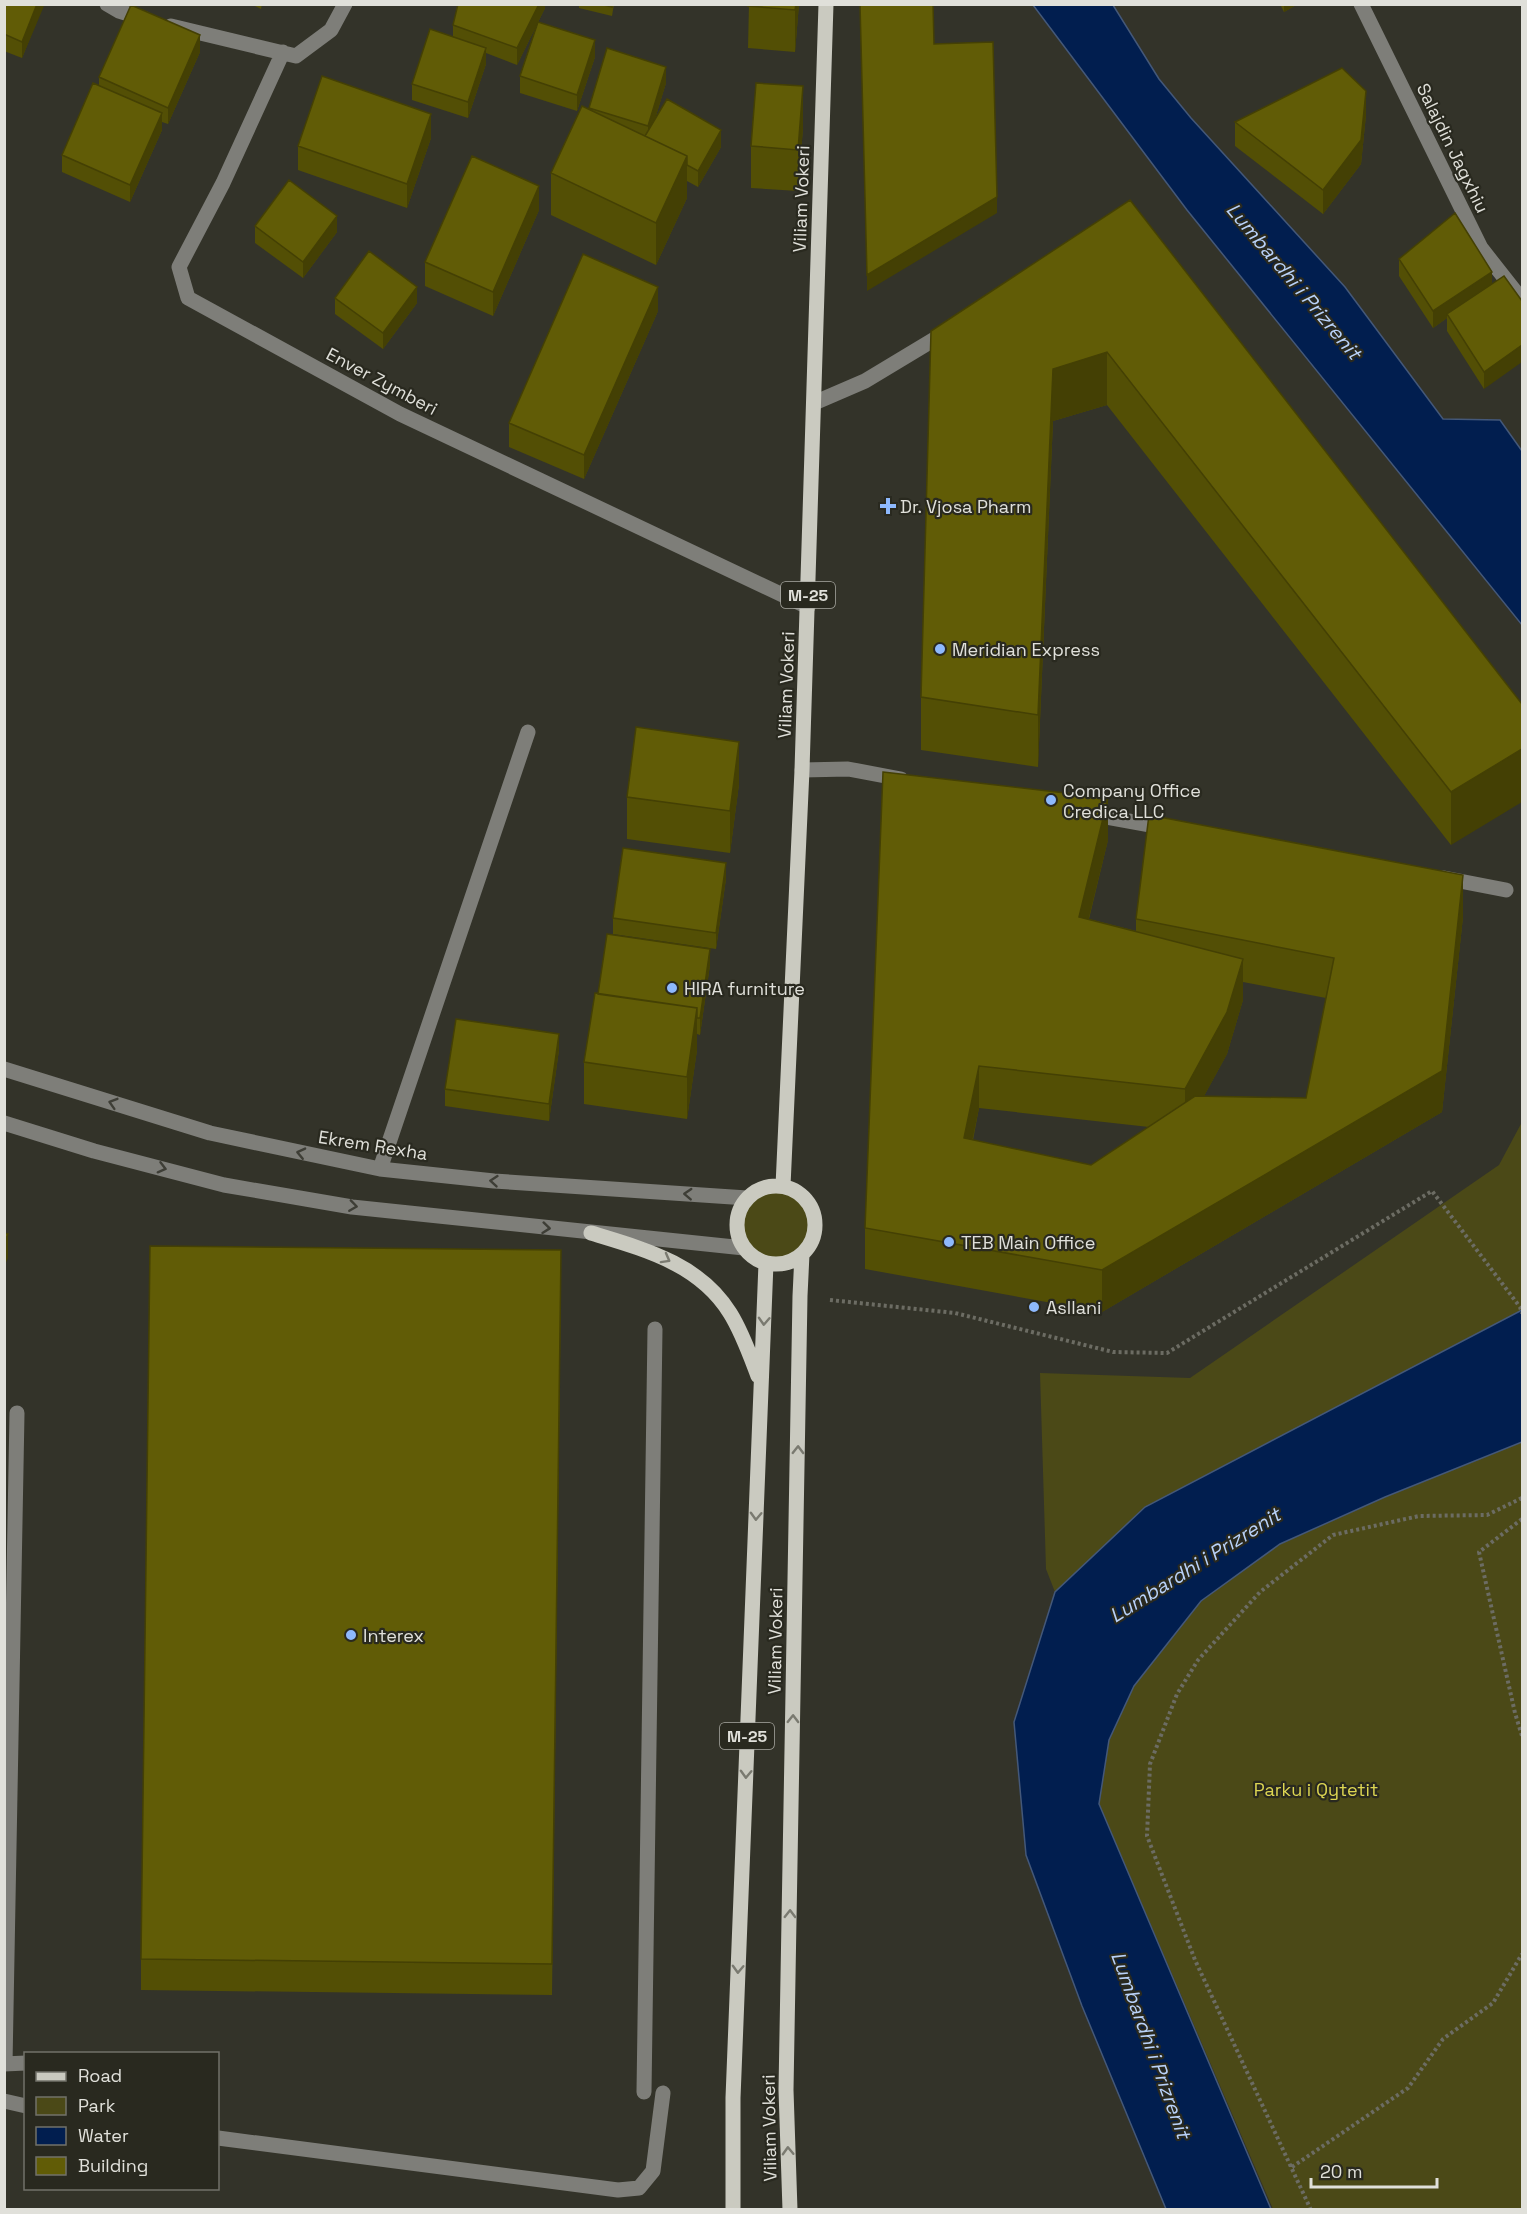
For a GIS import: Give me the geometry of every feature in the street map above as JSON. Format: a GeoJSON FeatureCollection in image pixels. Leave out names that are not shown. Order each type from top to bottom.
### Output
{"type":"FeatureCollection","features":[{"type":"Feature","properties":{"kind":"main road","name":"Viliam Vokeri"},"geometry":{"type":"LineString","coordinates":[[783,1186],[808,607],[826,4]]}},
{"type":"Feature","properties":{"kind":"main road"},"geometry":{"type":"LineString","coordinates":[[771,1186],[783,1186],[795,1190],[805,1198],[811,1208],[814,1233],[802,1254],[780,1264],[766,1263],[754,1258],[744,1248],[738,1236],[736,1223],[740,1209],[747,1198],[758,1190],[771,1186]]}},
{"type":"Feature","properties":{"kind":"main road"},"geometry":{"type":"LineString","coordinates":[[591,1233],[657,1254],[688,1271],[712,1290],[730,1312],[761,1382]]}},
{"type":"Feature","properties":{"kind":"main road","name":"Viliam Vokeri"},"geometry":{"type":"LineString","coordinates":[[790,2210],[786,2090],[802,1254]]}},
{"type":"Feature","properties":{"kind":"main road","name":"Viliam Vokeri"},"geometry":{"type":"LineString","coordinates":[[734,2210],[733,2098],[766,1263]]}},
{"type":"Feature","properties":{"kind":"street"},"geometry":{"type":"LineString","coordinates":[[107,4],[119,11],[182,30],[296,56],[331,30],[345,4]]}},
{"type":"Feature","properties":{"kind":"street","name":"Salajdin Jagxhiu"},"geometry":{"type":"LineString","coordinates":[[1361,4],[1481,249],[1522,300]]}},
{"type":"Feature","properties":{"kind":"street","name":"Enver Zymberi"},"geometry":{"type":"LineString","coordinates":[[283,52],[223,183],[178,267],[188,298],[400,414],[808,607]]}},
{"type":"Feature","properties":{"kind":"street"},"geometry":{"type":"LineString","coordinates":[[814,403],[865,381],[957,325]]}},
{"type":"Feature","properties":{"kind":"street"},"geometry":{"type":"LineString","coordinates":[[380,1169],[528,732]]}},
{"type":"Feature","properties":{"kind":"street"},"geometry":{"type":"LineString","coordinates":[[802,770],[848,769],[919,782]]}},
{"type":"Feature","properties":{"kind":"street"},"geometry":{"type":"LineString","coordinates":[[1072,810],[1177,830]]}},
{"type":"Feature","properties":{"kind":"street"},"geometry":{"type":"LineString","coordinates":[[1424,875],[1506,890]]}},
{"type":"Feature","properties":{"kind":"street","name":"Ekrem Rexha"},"geometry":{"type":"LineString","coordinates":[[4,1070],[210,1132],[380,1169],[494,1181],[747,1198]]}},
{"type":"Feature","properties":{"kind":"street"},"geometry":{"type":"LineString","coordinates":[[4,1123],[224,1185],[352,1207],[744,1248]]}},
{"type":"Feature","properties":{"kind":"street"},"geometry":{"type":"LineString","coordinates":[[644,2092],[655,1329]]}},
{"type":"Feature","properties":{"kind":"street"},"geometry":{"type":"LineString","coordinates":[[17,1413],[6,1905],[5,2064],[24,2063]]}},
{"type":"Feature","properties":{"kind":"street"},"geometry":{"type":"LineString","coordinates":[[219,2138],[618,2190],[639,2188],[653,2171],[663,2093]]}},
{"type":"Feature","properties":{"kind":"street"},"geometry":{"type":"LineString","coordinates":[[4,2101],[24,2106]]}},
{"type":"Feature","properties":{"kind":"path"},"geometry":{"type":"LineString","coordinates":[[800,1296],[955,1313],[1113,1352],[1167,1353],[1432,1191],[1520,1307],[1522,1313]]}},
{"type":"Feature","properties":{"kind":"path"},"geometry":{"type":"LineString","coordinates":[[1311,2210],[1195,1960],[1147,1836],[1150,1764],[1177,1694],[1198,1660],[1260,1592],[1333,1535],[1419,1516],[1487,1515],[1522,1498]]}},
{"type":"Feature","properties":{"kind":"path"},"geometry":{"type":"LineString","coordinates":[[1522,1519],[1479,1552],[1522,1736]]}},
{"type":"Feature","properties":{"kind":"path"},"geometry":{"type":"LineString","coordinates":[[1292,2167],[1408,2088],[1443,2040],[1493,2003],[1522,1954]]}},
{"type":"Feature","properties":{"kind":"green space"},"geometry":{"type":"Polygon","coordinates":[[[1522,1122],[1522,1310],[1145,1507],[1055,1592],[1046,1569],[1040,1373],[1190,1378],[1499,1165],[1522,1122]]]}},
{"type":"Feature","properties":{"kind":"green space"},"geometry":{"type":"Polygon","coordinates":[[[776,1192],[789,1195],[799,1202],[806,1212],[809,1225],[806,1238],[799,1248],[789,1255],[776,1258],[763,1255],[753,1248],[746,1238],[743,1225],[746,1212],[753,1202],[763,1195],[776,1192]]]}},
{"type":"Feature","properties":{"kind":"green space","name":"Parku i Qytetit"},"geometry":{"type":"Polygon","coordinates":[[[1522,1441],[1522,2209],[1273,2209],[1099,1804],[1109,1740],[1134,1686],[1201,1601],[1280,1544],[1461,1463],[1522,1441]]]}},
{"type":"Feature","properties":{"kind":"water","name":"Lumbardhi i Prizrenit"},"geometry":{"type":"Polygon","coordinates":[[[1033,5],[1113,5],[1159,79],[1191,118],[1345,287],[1443,419],[1500,420],[1522,451],[1522,625],[1187,210],[1033,5]]]}},
{"type":"Feature","properties":{"kind":"water","name":"Lumbardhi i Prizrenit"},"geometry":{"type":"Polygon","coordinates":[[[1522,1310],[1522,1442],[1385,1497],[1280,1544],[1201,1601],[1134,1686],[1109,1740],[1099,1804],[1271,2209],[1166,2209],[1082,2006],[1026,1855],[1014,1722],[1055,1592],[1145,1507],[1522,1310]]]}},
{"type":"Feature","properties":{"kind":"building"},"geometry":{"type":"Polygon","coordinates":[[[4,4],[37,4],[22,42],[4,34],[4,4]]]}},
{"type":"Feature","properties":{"kind":"building"},"geometry":{"type":"Polygon","coordinates":[[[458,4],[539,4],[517,48],[453,25],[458,4]]]}},
{"type":"Feature","properties":{"kind":"building"},"geometry":{"type":"Polygon","coordinates":[[[749,4],[796,4],[795,10],[748,6],[749,4]]]}},
{"type":"Feature","properties":{"kind":"building"},"geometry":{"type":"Polygon","coordinates":[[[860,4],[933,4],[934,44],[993,42],[997,197],[867,275],[860,4]]]}},
{"type":"Feature","properties":{"kind":"building"},"geometry":{"type":"Polygon","coordinates":[[[131,5],[200,35],[168,108],[99,77],[131,5]]]}},
{"type":"Feature","properties":{"kind":"building"},"geometry":{"type":"Polygon","coordinates":[[[538,22],[595,40],[577,95],[520,76],[538,22]]]}},
{"type":"Feature","properties":{"kind":"building"},"geometry":{"type":"Polygon","coordinates":[[[430,29],[486,48],[468,102],[412,84],[430,29]]]}},
{"type":"Feature","properties":{"kind":"building"},"geometry":{"type":"Polygon","coordinates":[[[607,48],[666,67],[648,126],[589,108],[607,48]]]}},
{"type":"Feature","properties":{"kind":"building"},"geometry":{"type":"Polygon","coordinates":[[[1342,68],[1366,91],[1361,140],[1323,190],[1235,122],[1342,68]]]}},
{"type":"Feature","properties":{"kind":"building"},"geometry":{"type":"Polygon","coordinates":[[[322,76],[431,114],[407,184],[298,146],[322,76]]]}},
{"type":"Feature","properties":{"kind":"building"},"geometry":{"type":"Polygon","coordinates":[[[93,83],[162,113],[130,185],[62,155],[93,83]]]}},
{"type":"Feature","properties":{"kind":"building"},"geometry":{"type":"Polygon","coordinates":[[[756,83],[803,86],[798,150],[751,146],[756,83]]]}},
{"type":"Feature","properties":{"kind":"building"},"geometry":{"type":"Polygon","coordinates":[[[667,99],[721,130],[698,171],[687,165],[687,156],[645,136],[667,99]]]}},
{"type":"Feature","properties":{"kind":"building"},"geometry":{"type":"Polygon","coordinates":[[[582,106],[687,156],[656,223],[551,173],[582,106]]]}},
{"type":"Feature","properties":{"kind":"building"},"geometry":{"type":"Polygon","coordinates":[[[472,156],[539,186],[493,292],[425,262],[472,156]]]}},
{"type":"Feature","properties":{"kind":"building"},"geometry":{"type":"Polygon","coordinates":[[[289,180],[337,216],[303,262],[255,226],[289,180]]]}},
{"type":"Feature","properties":{"kind":"building"},"geometry":{"type":"Polygon","coordinates":[[[1130,200],[1522,704],[1522,749],[1451,792],[1107,352],[1053,369],[1038,715],[921,697],[931,331],[1130,200]]]}},
{"type":"Feature","properties":{"kind":"building"},"geometry":{"type":"Polygon","coordinates":[[[1455,213],[1492,272],[1433,311],[1399,259],[1455,213]]]}},
{"type":"Feature","properties":{"kind":"building"},"geometry":{"type":"Polygon","coordinates":[[[369,251],[417,287],[383,333],[335,298],[369,251]]]}},
{"type":"Feature","properties":{"kind":"building"},"geometry":{"type":"Polygon","coordinates":[[[583,254],[658,287],[584,455],[509,423],[583,254]]]}},
{"type":"Feature","properties":{"kind":"building"},"geometry":{"type":"Polygon","coordinates":[[[1504,276],[1522,301],[1522,345],[1484,372],[1447,314],[1504,276]]]}},
{"type":"Feature","properties":{"kind":"building"},"geometry":{"type":"Polygon","coordinates":[[[636,727],[739,742],[730,811],[627,797],[636,727]]]}},
{"type":"Feature","properties":{"kind":"building"},"geometry":{"type":"Polygon","coordinates":[[[883,772],[1108,798],[1079,917],[1243,959],[1227,1012],[1185,1089],[979,1066],[964,1138],[1091,1165],[1195,1096],[1306,1098],[1334,958],[1136,919],[1149,815],[1463,875],[1442,1071],[1102,1270],[865,1228],[883,772]]]}},
{"type":"Feature","properties":{"kind":"building"},"geometry":{"type":"Polygon","coordinates":[[[623,848],[726,863],[716,933],[613,918],[623,848]]]}},
{"type":"Feature","properties":{"kind":"building"},"geometry":{"type":"Polygon","coordinates":[[[607,934],[710,949],[700,1018],[697,1018],[697,1008],[598,994],[607,934]]]}},
{"type":"Feature","properties":{"kind":"building"},"geometry":{"type":"Polygon","coordinates":[[[595,993],[697,1008],[687,1077],[584,1062],[595,993]]]}},
{"type":"Feature","properties":{"kind":"building"},"geometry":{"type":"Polygon","coordinates":[[[456,1019],[559,1034],[549,1104],[445,1089],[456,1019]]]}},
{"type":"Feature","properties":{"kind":"building","name":"Interex"},"geometry":{"type":"Polygon","coordinates":[[[150,1246],[561,1250],[552,1964],[141,1959],[150,1246]]]}},
{"type":"Feature","properties":{"kind":"place","name":"Dr. Vjosa Pharm"},"geometry":{"type":"Point","coordinates":[888,506]}},
{"type":"Feature","properties":{"kind":"place","name":"Meridian Express"},"geometry":{"type":"Point","coordinates":[940,649]}},
{"type":"Feature","properties":{"kind":"place","name":"Company Office Credica LLC"},"geometry":{"type":"Point","coordinates":[1051,800]}},
{"type":"Feature","properties":{"kind":"place","name":"HIRA furniture"},"geometry":{"type":"Point","coordinates":[672,988]}},
{"type":"Feature","properties":{"kind":"place","name":"TEB Main Office"},"geometry":{"type":"Point","coordinates":[949,1242]}},
{"type":"Feature","properties":{"kind":"place","name":"Asllani"},"geometry":{"type":"Point","coordinates":[1034,1307]}},
{"type":"Feature","properties":{"kind":"place","name":"Interex"},"geometry":{"type":"Point","coordinates":[351,1635]}}]}
